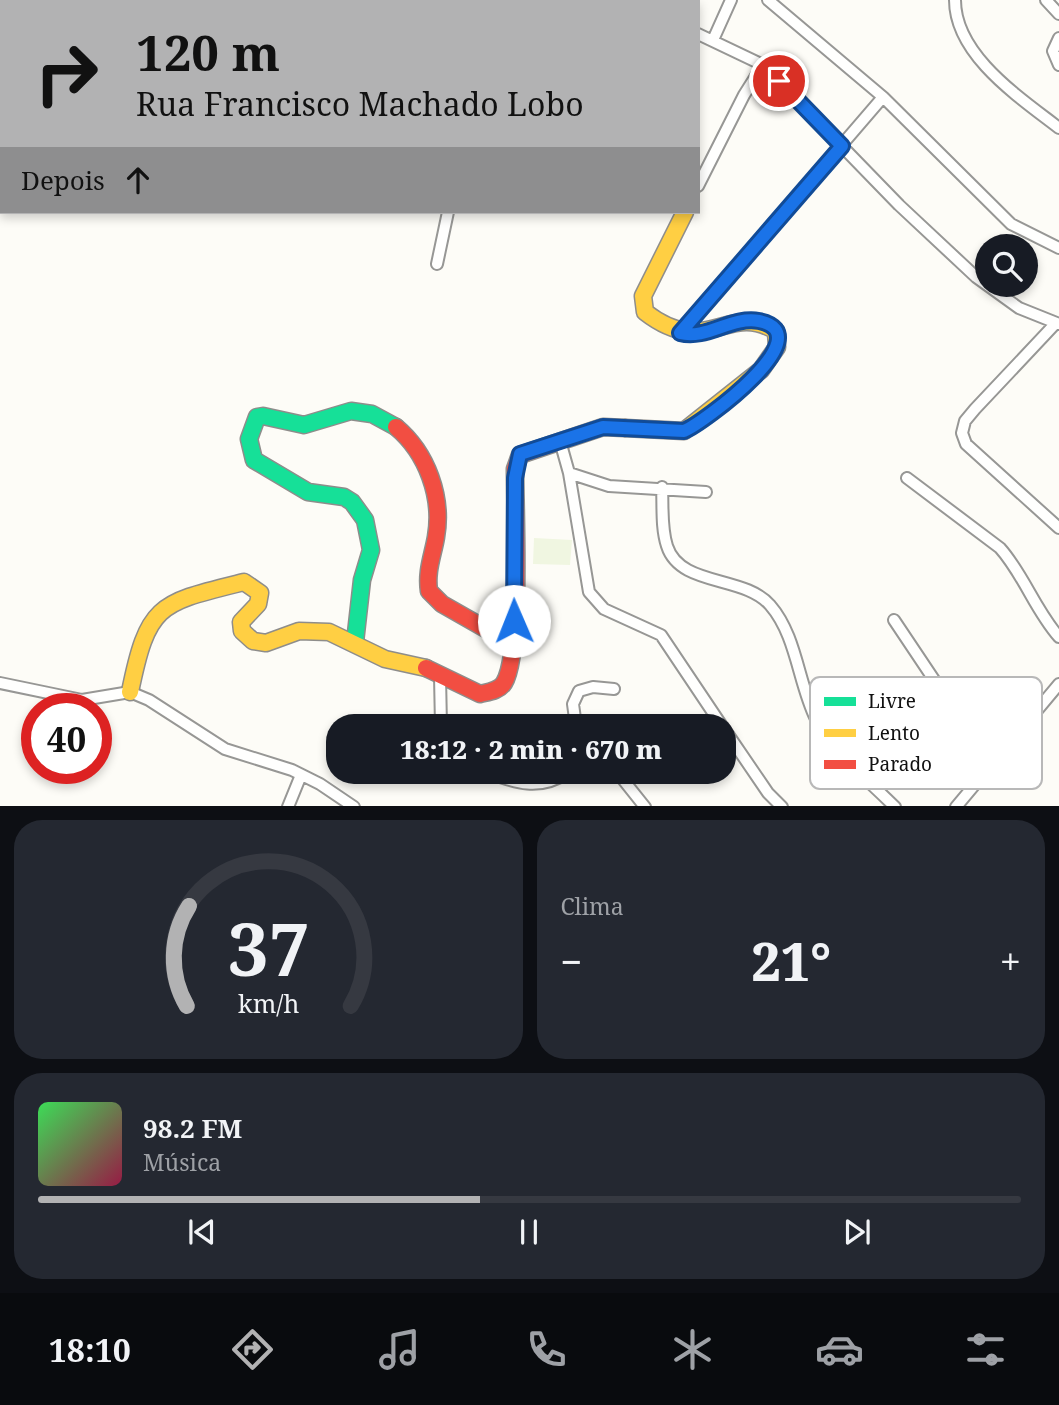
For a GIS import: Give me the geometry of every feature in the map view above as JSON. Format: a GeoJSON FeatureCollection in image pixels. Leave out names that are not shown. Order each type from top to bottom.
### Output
{"type":"FeatureCollection","features":[{"type":"Feature","properties":{"kind":"street"},"geometry":{"type":"LineString","coordinates":[[713,40],[731,0]]}},
{"type":"Feature","properties":{"kind":"street"},"geometry":{"type":"LineString","coordinates":[[768,0],[883,97],[1011,224],[1059,248]]}},
{"type":"Feature","properties":{"kind":"street"},"geometry":{"type":"LineString","coordinates":[[955,0],[955,13],[965,39],[996,75],[1059,128]]}},
{"type":"Feature","properties":{"kind":"street"},"geometry":{"type":"LineString","coordinates":[[1046,0],[1059,14]]}},
{"type":"Feature","properties":{"kind":"street"},"geometry":{"type":"LineString","coordinates":[[700,35],[763,65],[976,277],[1019,308],[1058,323],[982,401],[962,427],[967,444],[1059,528]]}},
{"type":"Feature","properties":{"kind":"street"},"geometry":{"type":"LineString","coordinates":[[1059,38],[1053,51],[1059,65]]}},
{"type":"Feature","properties":{"kind":"street"},"geometry":{"type":"LineString","coordinates":[[700,182],[744,94],[763,65]]}},
{"type":"Feature","properties":{"kind":"street"},"geometry":{"type":"LineString","coordinates":[[680,333],[883,97]]}},
{"type":"Feature","properties":{"kind":"street"},"geometry":{"type":"LineString","coordinates":[[437,264],[448,214]]}},
{"type":"Feature","properties":{"kind":"street"},"geometry":{"type":"LineString","coordinates":[[130,692],[143,635],[159,608],[185,597],[244,582],[251,584],[260,593],[258,604],[242,622],[243,631],[253,641],[265,643],[313,629],[355,642],[385,659],[420,665],[469,690],[491,693],[505,682],[514,645],[513,550],[517,459],[526,451],[603,427],[628,426],[676,433],[692,428],[761,370],[774,355],[778,339],[769,325],[749,320],[697,335],[680,333],[650,316],[642,304],[650,281],[684,214]]}},
{"type":"Feature","properties":{"kind":"street"},"geometry":{"type":"LineString","coordinates":[[355,642],[362,580],[371,550],[365,520],[352,502],[344,497],[308,492],[254,460],[249,439],[257,417],[303,426],[337,413],[364,412],[409,437],[425,459],[438,519],[428,568],[429,591],[442,604],[514,645]]}},
{"type":"Feature","properties":{"kind":"street"},"geometry":{"type":"LineString","coordinates":[[559,441],[569,473],[592,598],[604,609],[661,635],[714,714]]}},
{"type":"Feature","properties":{"kind":"street"},"geometry":{"type":"LineString","coordinates":[[569,473],[610,486],[706,492]]}},
{"type":"Feature","properties":{"kind":"street"},"geometry":{"type":"LineString","coordinates":[[907,478],[1000,548],[1010,560],[1045,622],[1059,637]]}},
{"type":"Feature","properties":{"kind":"street"},"geometry":{"type":"LineString","coordinates":[[662,488],[666,543],[676,562],[696,573],[753,591],[768,604],[782,625],[810,697]]}},
{"type":"Feature","properties":{"kind":"street"},"geometry":{"type":"LineString","coordinates":[[894,620],[932,677]]}},
{"type":"Feature","properties":{"kind":"street"},"geometry":{"type":"LineString","coordinates":[[440,676],[441,714]]}},
{"type":"Feature","properties":{"kind":"street"},"geometry":{"type":"LineString","coordinates":[[0,683],[82,700],[130,692],[225,749],[301,775],[352,806]]}},
{"type":"Feature","properties":{"kind":"street"},"geometry":{"type":"LineString","coordinates":[[1042,704],[1059,684]]}},
{"type":"Feature","properties":{"kind":"street"},"geometry":{"type":"LineString","coordinates":[[574,714],[573,704],[579,691],[593,687],[614,688]]}},
{"type":"Feature","properties":{"kind":"street"},"geometry":{"type":"LineString","coordinates":[[736,747],[768,793],[781,806]]}},
{"type":"Feature","properties":{"kind":"street"},"geometry":{"type":"LineString","coordinates":[[288,806],[301,775]]}},
{"type":"Feature","properties":{"kind":"street"},"geometry":{"type":"LineString","coordinates":[[523,784],[541,784]]}},
{"type":"Feature","properties":{"kind":"street"},"geometry":{"type":"LineString","coordinates":[[627,784],[644,806]]}},
{"type":"Feature","properties":{"kind":"street"},"geometry":{"type":"LineString","coordinates":[[878,789],[894,806]]}},
{"type":"Feature","properties":{"kind":"street"},"geometry":{"type":"LineString","coordinates":[[958,806],[972,789]]}},
{"type":"Feature","properties":{"kind":"green space"},"geometry":{"type":"Polygon","coordinates":[[[534,538],[572,540],[570,565],[533,564],[534,538]]]}},
{"type":"Feature","properties":{"kind":"traffic: fast"},"geometry":{"type":"LineString","coordinates":[[355,642],[362,580],[371,550],[365,520],[352,502],[344,497],[308,492],[254,460],[249,439],[257,417],[263,416],[304,425],[351,411],[372,414],[396,427]]}},
{"type":"Feature","properties":{"kind":"traffic: slow"},"geometry":{"type":"LineString","coordinates":[[625,428],[684,431],[761,370],[777,347],[776,331],[759,324],[744,322],[701,331],[685,331],[666,325],[645,312],[643,296],[684,214]]}},
{"type":"Feature","properties":{"kind":"traffic: slow"},"geometry":{"type":"LineString","coordinates":[[130,692],[143,640],[162,612],[193,596],[244,582],[260,593],[258,604],[241,622],[242,631],[253,641],[266,643],[299,631],[329,632],[385,659],[426,668]]}},
{"type":"Feature","properties":{"kind":"traffic: jam"},"geometry":{"type":"LineString","coordinates":[[396,427],[424,463],[435,491],[438,522],[429,570],[429,591],[442,604],[514,645]]}},
{"type":"Feature","properties":{"kind":"traffic: jam"},"geometry":{"type":"LineString","coordinates":[[426,668],[480,694],[502,686],[510,667],[513,643],[516,581],[515,469],[520,455],[603,427],[625,428]]}},
{"type":"Feature","properties":{"kind":"route"},"geometry":{"type":"LineString","coordinates":[[514,621],[515,469],[520,454],[583,431],[603,427],[618,425],[676,433],[692,428],[761,370],[774,355],[778,339],[776,331],[761,322],[741,321],[690,336],[680,333],[842,146],[779,81]]}}]}
